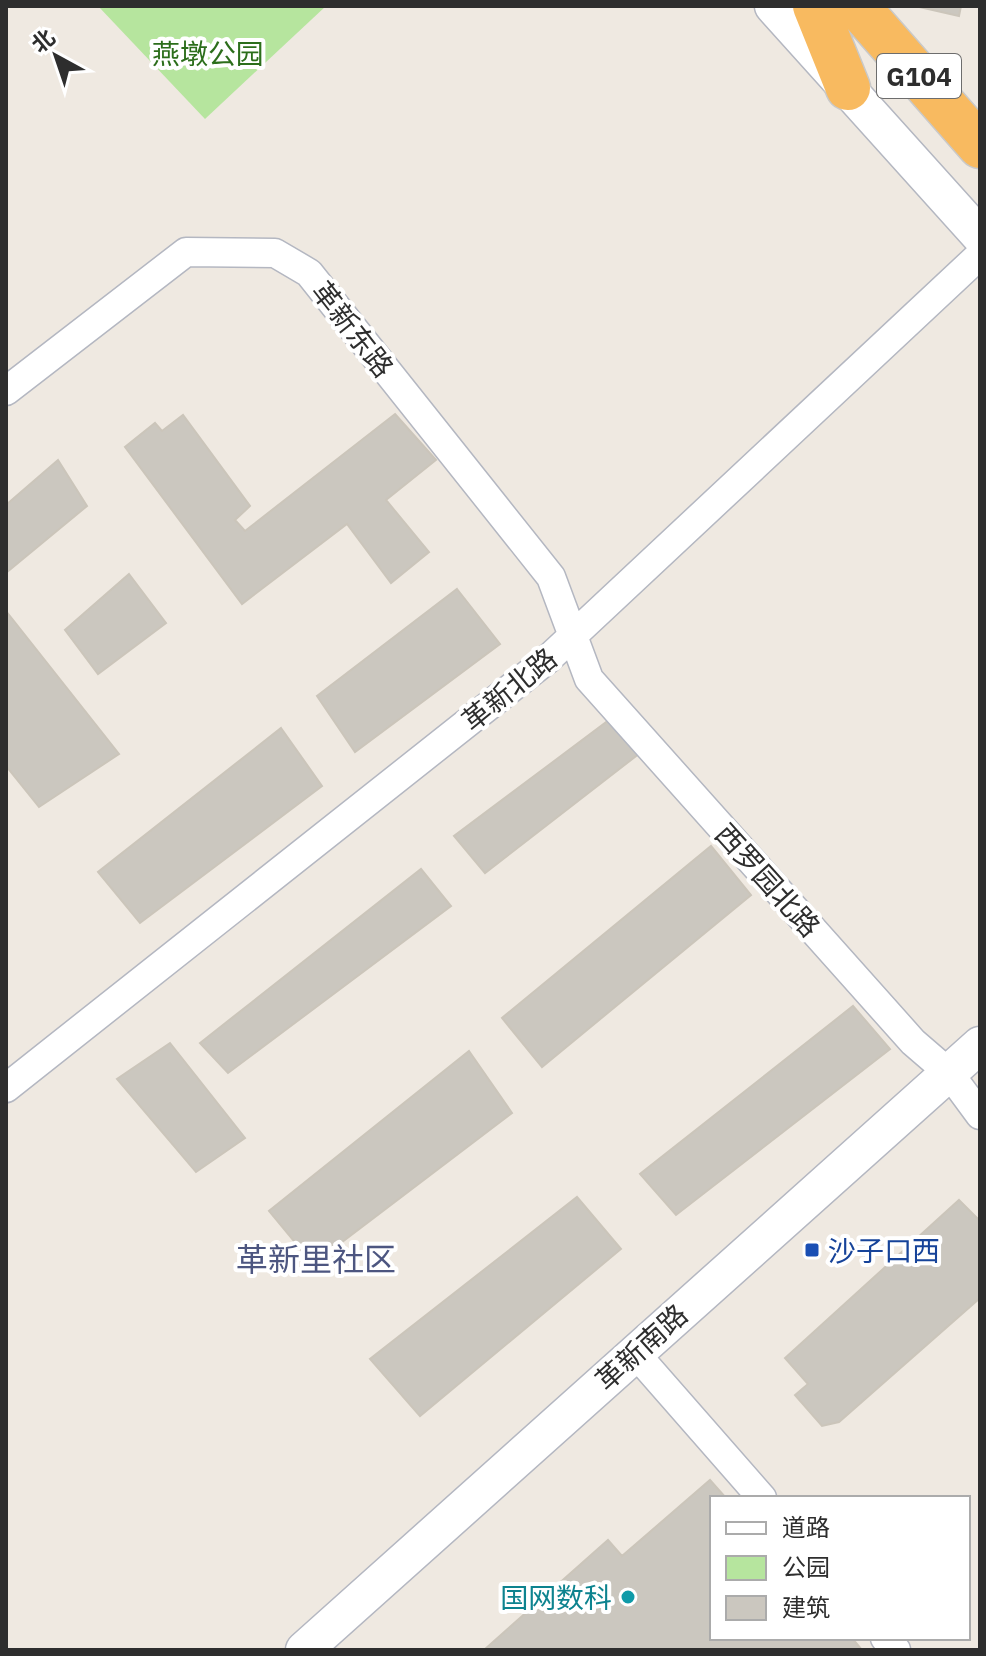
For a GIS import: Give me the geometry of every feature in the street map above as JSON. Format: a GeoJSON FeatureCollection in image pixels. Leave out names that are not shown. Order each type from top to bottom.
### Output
{"type":"FeatureCollection","features":[{"type":"Feature","properties":{"kind":"highway"},"geometry":{"type":"LineString","coordinates":[[815,6],[848,88]]}},
{"type":"Feature","properties":{"kind":"highway","name":"G104"},"geometry":{"type":"LineString","coordinates":[[857,6],[980,146]]}},
{"type":"Feature","properties":{"kind":"street"},"geometry":{"type":"LineString","coordinates":[[773,6],[980,236]]}},
{"type":"Feature","properties":{"kind":"street","name":"革新东路"},"geometry":{"type":"LineString","coordinates":[[6,391],[186,252],[275,253],[309,273],[551,577],[572,635]]}},
{"type":"Feature","properties":{"kind":"street","name":"革新北路"},"geometry":{"type":"LineString","coordinates":[[6,1088],[549,658],[980,255]]}},
{"type":"Feature","properties":{"kind":"street","name":"西罗园北路"},"geometry":{"type":"LineString","coordinates":[[572,635],[589,679],[902,1030],[949,1073],[980,1115]]}},
{"type":"Feature","properties":{"kind":"street","name":"革新南路"},"geometry":{"type":"LineString","coordinates":[[304,1650],[980,1045]]}},
{"type":"Feature","properties":{"kind":"street"},"geometry":{"type":"LineString","coordinates":[[635,1353],[760,1496]]}},
{"type":"Feature","properties":{"kind":"green space","name":"燕墩公园"},"geometry":{"type":"Polygon","coordinates":[[[98,6],[326,6],[205,119],[98,6]]]}},
{"type":"Feature","properties":{"kind":"building"},"geometry":{"type":"Polygon","coordinates":[[[915,6],[961,6],[959,16],[915,6]]]}},
{"type":"Feature","properties":{"kind":"building"},"geometry":{"type":"Polygon","coordinates":[[[395,414],[436,460],[386,500],[429,552],[391,583],[347,524],[242,604],[125,447],[155,423],[162,431],[183,415],[250,506],[235,520],[245,531],[395,414]]]}},
{"type":"Feature","properties":{"kind":"building"},"geometry":{"type":"Polygon","coordinates":[[[58,460],[87,506],[6,573],[6,505],[58,460]]]}},
{"type":"Feature","properties":{"kind":"building"},"geometry":{"type":"Polygon","coordinates":[[[129,574],[166,623],[98,674],[65,630],[129,574]]]}},
{"type":"Feature","properties":{"kind":"building"},"geometry":{"type":"Polygon","coordinates":[[[457,589],[500,644],[355,752],[317,696],[457,589]]]}},
{"type":"Feature","properties":{"kind":"building"},"geometry":{"type":"Polygon","coordinates":[[[6,611],[119,754],[39,807],[6,766],[6,611]]]}},
{"type":"Feature","properties":{"kind":"building"},"geometry":{"type":"Polygon","coordinates":[[[613,717],[640,753],[485,873],[454,836],[613,717]]]}},
{"type":"Feature","properties":{"kind":"building"},"geometry":{"type":"Polygon","coordinates":[[[281,728],[322,786],[140,923],[98,872],[281,728]]]}},
{"type":"Feature","properties":{"kind":"building"},"geometry":{"type":"Polygon","coordinates":[[[711,846],[751,895],[542,1067],[502,1018],[711,846]]]}},
{"type":"Feature","properties":{"kind":"building"},"geometry":{"type":"Polygon","coordinates":[[[421,869],[451,906],[228,1073],[200,1043],[421,869]]]}},
{"type":"Feature","properties":{"kind":"building"},"geometry":{"type":"Polygon","coordinates":[[[853,1006],[890,1049],[676,1215],[640,1174],[853,1006]]]}},
{"type":"Feature","properties":{"kind":"building"},"geometry":{"type":"Polygon","coordinates":[[[170,1043],[245,1138],[196,1172],[117,1079],[170,1043]]]}},
{"type":"Feature","properties":{"kind":"building"},"geometry":{"type":"Polygon","coordinates":[[[469,1051],[512,1113],[313,1264],[269,1211],[469,1051]]]}},
{"type":"Feature","properties":{"kind":"building"},"geometry":{"type":"Polygon","coordinates":[[[577,1197],[621,1249],[420,1416],[370,1359],[577,1197]]]}},
{"type":"Feature","properties":{"kind":"building"},"geometry":{"type":"Polygon","coordinates":[[[959,1200],[980,1221],[980,1298],[839,1422],[822,1426],[795,1395],[808,1384],[785,1358],[959,1200]]]}},
{"type":"Feature","properties":{"kind":"building","name":"国网数科"},"geometry":{"type":"Polygon","coordinates":[[[710,1480],[724,1496],[710,1496],[710,1640],[854,1640],[862,1650],[484,1650],[608,1540],[622,1556],[710,1480]]]}},
{"type":"Feature","properties":{"kind":"place","name":"沙子口西"},"geometry":{"type":"Point","coordinates":[812,1250]}},
{"type":"Feature","properties":{"kind":"place","name":"国网数科"},"geometry":{"type":"Point","coordinates":[628,1597]}},
{"type":"Feature","properties":{"kind":"district","name":"革新里社区"},"geometry":{"type":"Point","coordinates":[316,1259]}}]}
